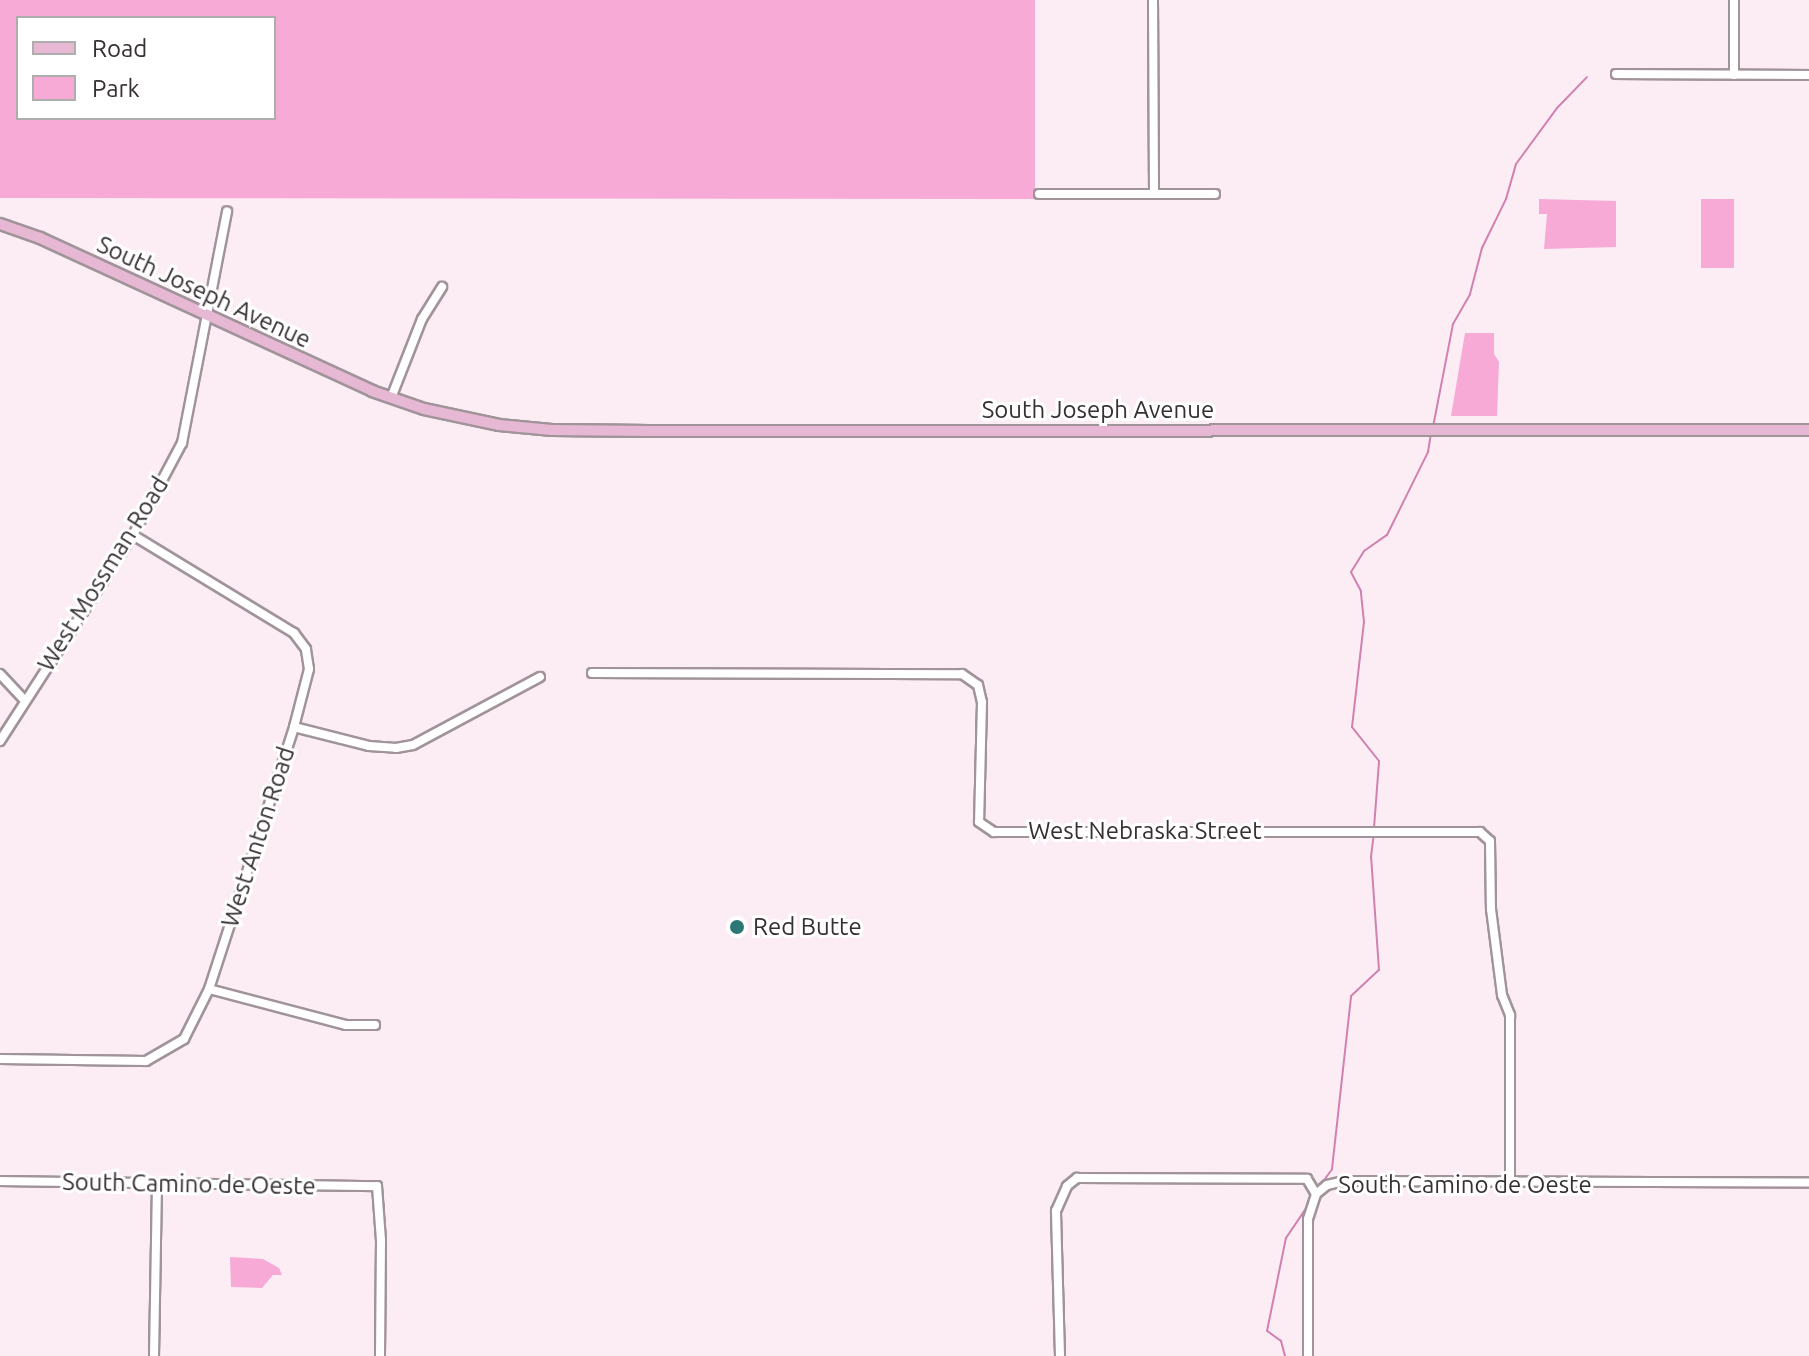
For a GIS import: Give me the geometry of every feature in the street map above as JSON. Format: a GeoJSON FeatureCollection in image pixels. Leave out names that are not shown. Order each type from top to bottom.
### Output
{"type":"FeatureCollection","features":[{"type":"Feature","properties":{"kind":"main road","name":"South Joseph Avenue"},"geometry":{"type":"LineString","coordinates":[[0,224],[40,238],[391,398],[463,419],[552,430],[1809,430]]}},
{"type":"Feature","properties":{"kind":"street"},"geometry":{"type":"LineString","coordinates":[[1153,0],[1154,194]]}},
{"type":"Feature","properties":{"kind":"street"},"geometry":{"type":"LineString","coordinates":[[1734,0],[1734,75]]}},
{"type":"Feature","properties":{"kind":"street"},"geometry":{"type":"LineString","coordinates":[[1616,74],[1809,75]]}},
{"type":"Feature","properties":{"kind":"street"},"geometry":{"type":"LineString","coordinates":[[1039,194],[1215,194]]}},
{"type":"Feature","properties":{"kind":"street","name":"West Mossman Road"},"geometry":{"type":"LineString","coordinates":[[0,741],[133,535],[182,443],[227,211]]}},
{"type":"Feature","properties":{"kind":"street"},"geometry":{"type":"LineString","coordinates":[[391,398],[422,319],[442,287]]}},
{"type":"Feature","properties":{"kind":"street","name":"West Anton Road"},"geometry":{"type":"LineString","coordinates":[[0,1059],[146,1061],[184,1039],[209,989],[294,727],[309,669],[306,649],[294,633],[133,535]]}},
{"type":"Feature","properties":{"kind":"street","name":"West Nebraska Street"},"geometry":{"type":"LineString","coordinates":[[592,673],[962,674],[978,685],[982,702],[979,822],[994,832],[1480,832],[1490,841],[1491,909],[1502,995],[1510,1015],[1510,1184]]}},
{"type":"Feature","properties":{"kind":"street"},"geometry":{"type":"LineString","coordinates":[[0,674],[24,700]]}},
{"type":"Feature","properties":{"kind":"street"},"geometry":{"type":"LineString","coordinates":[[294,727],[369,746],[396,748],[413,745],[540,677]]}},
{"type":"Feature","properties":{"kind":"street"},"geometry":{"type":"LineString","coordinates":[[209,989],[346,1025],[375,1025]]}},
{"type":"Feature","properties":{"kind":"street","name":"South Camino de Oeste"},"geometry":{"type":"LineString","coordinates":[[1060,1356],[1056,1211],[1067,1186],[1077,1178],[1307,1179],[1316,1194],[1327,1185],[1344,1181],[1809,1183]]}},
{"type":"Feature","properties":{"kind":"street","name":"South Camino de Oeste"},"geometry":{"type":"LineString","coordinates":[[0,1181],[377,1186],[381,1240],[380,1356]]}},
{"type":"Feature","properties":{"kind":"street"},"geometry":{"type":"LineString","coordinates":[[154,1356],[157,1184]]}},
{"type":"Feature","properties":{"kind":"street"},"geometry":{"type":"LineString","coordinates":[[1308,1356],[1308,1219],[1316,1194]]}},
{"type":"Feature","properties":{"kind":"green space"},"geometry":{"type":"Polygon","coordinates":[[[0,0],[1035,0],[1035,199],[0,198],[0,0]]]}},
{"type":"Feature","properties":{"kind":"green space"},"geometry":{"type":"Polygon","coordinates":[[[1539,199],[1616,201],[1616,247],[1544,249],[1547,214],[1539,214],[1539,199]]]}},
{"type":"Feature","properties":{"kind":"green space"},"geometry":{"type":"Polygon","coordinates":[[[1701,199],[1734,199],[1734,268],[1701,268],[1701,199]]]}},
{"type":"Feature","properties":{"kind":"green space"},"geometry":{"type":"Polygon","coordinates":[[[1465,333],[1494,333],[1494,354],[1499,362],[1497,416],[1451,416],[1465,333]]]}},
{"type":"Feature","properties":{"kind":"green space"},"geometry":{"type":"Polygon","coordinates":[[[230,1257],[263,1259],[279,1268],[282,1275],[273,1275],[262,1288],[231,1287],[230,1257]]]}},
{"type":"Feature","properties":{"kind":"waterway"},"geometry":{"type":"LineString","coordinates":[[1433,427],[1453,324],[1470,294],[1482,248],[1506,199],[1516,164],[1557,108],[1587,77]]}},
{"type":"Feature","properties":{"kind":"waterway"},"geometry":{"type":"LineString","coordinates":[[1374,828],[1379,761],[1352,727],[1364,622],[1361,591],[1351,572],[1364,551],[1387,535],[1428,452],[1431,433]]}},
{"type":"Feature","properties":{"kind":"waterway"},"geometry":{"type":"LineString","coordinates":[[1322,1183],[1332,1169],[1351,996],[1379,970],[1371,857],[1374,834]]}},
{"type":"Feature","properties":{"kind":"waterway"},"geometry":{"type":"LineString","coordinates":[[1285,1356],[1281,1341],[1267,1331],[1286,1238],[1308,1205]]}},
{"type":"Feature","properties":{"kind":"place","name":"Red Butte"},"geometry":{"type":"Point","coordinates":[737,927]}}]}
